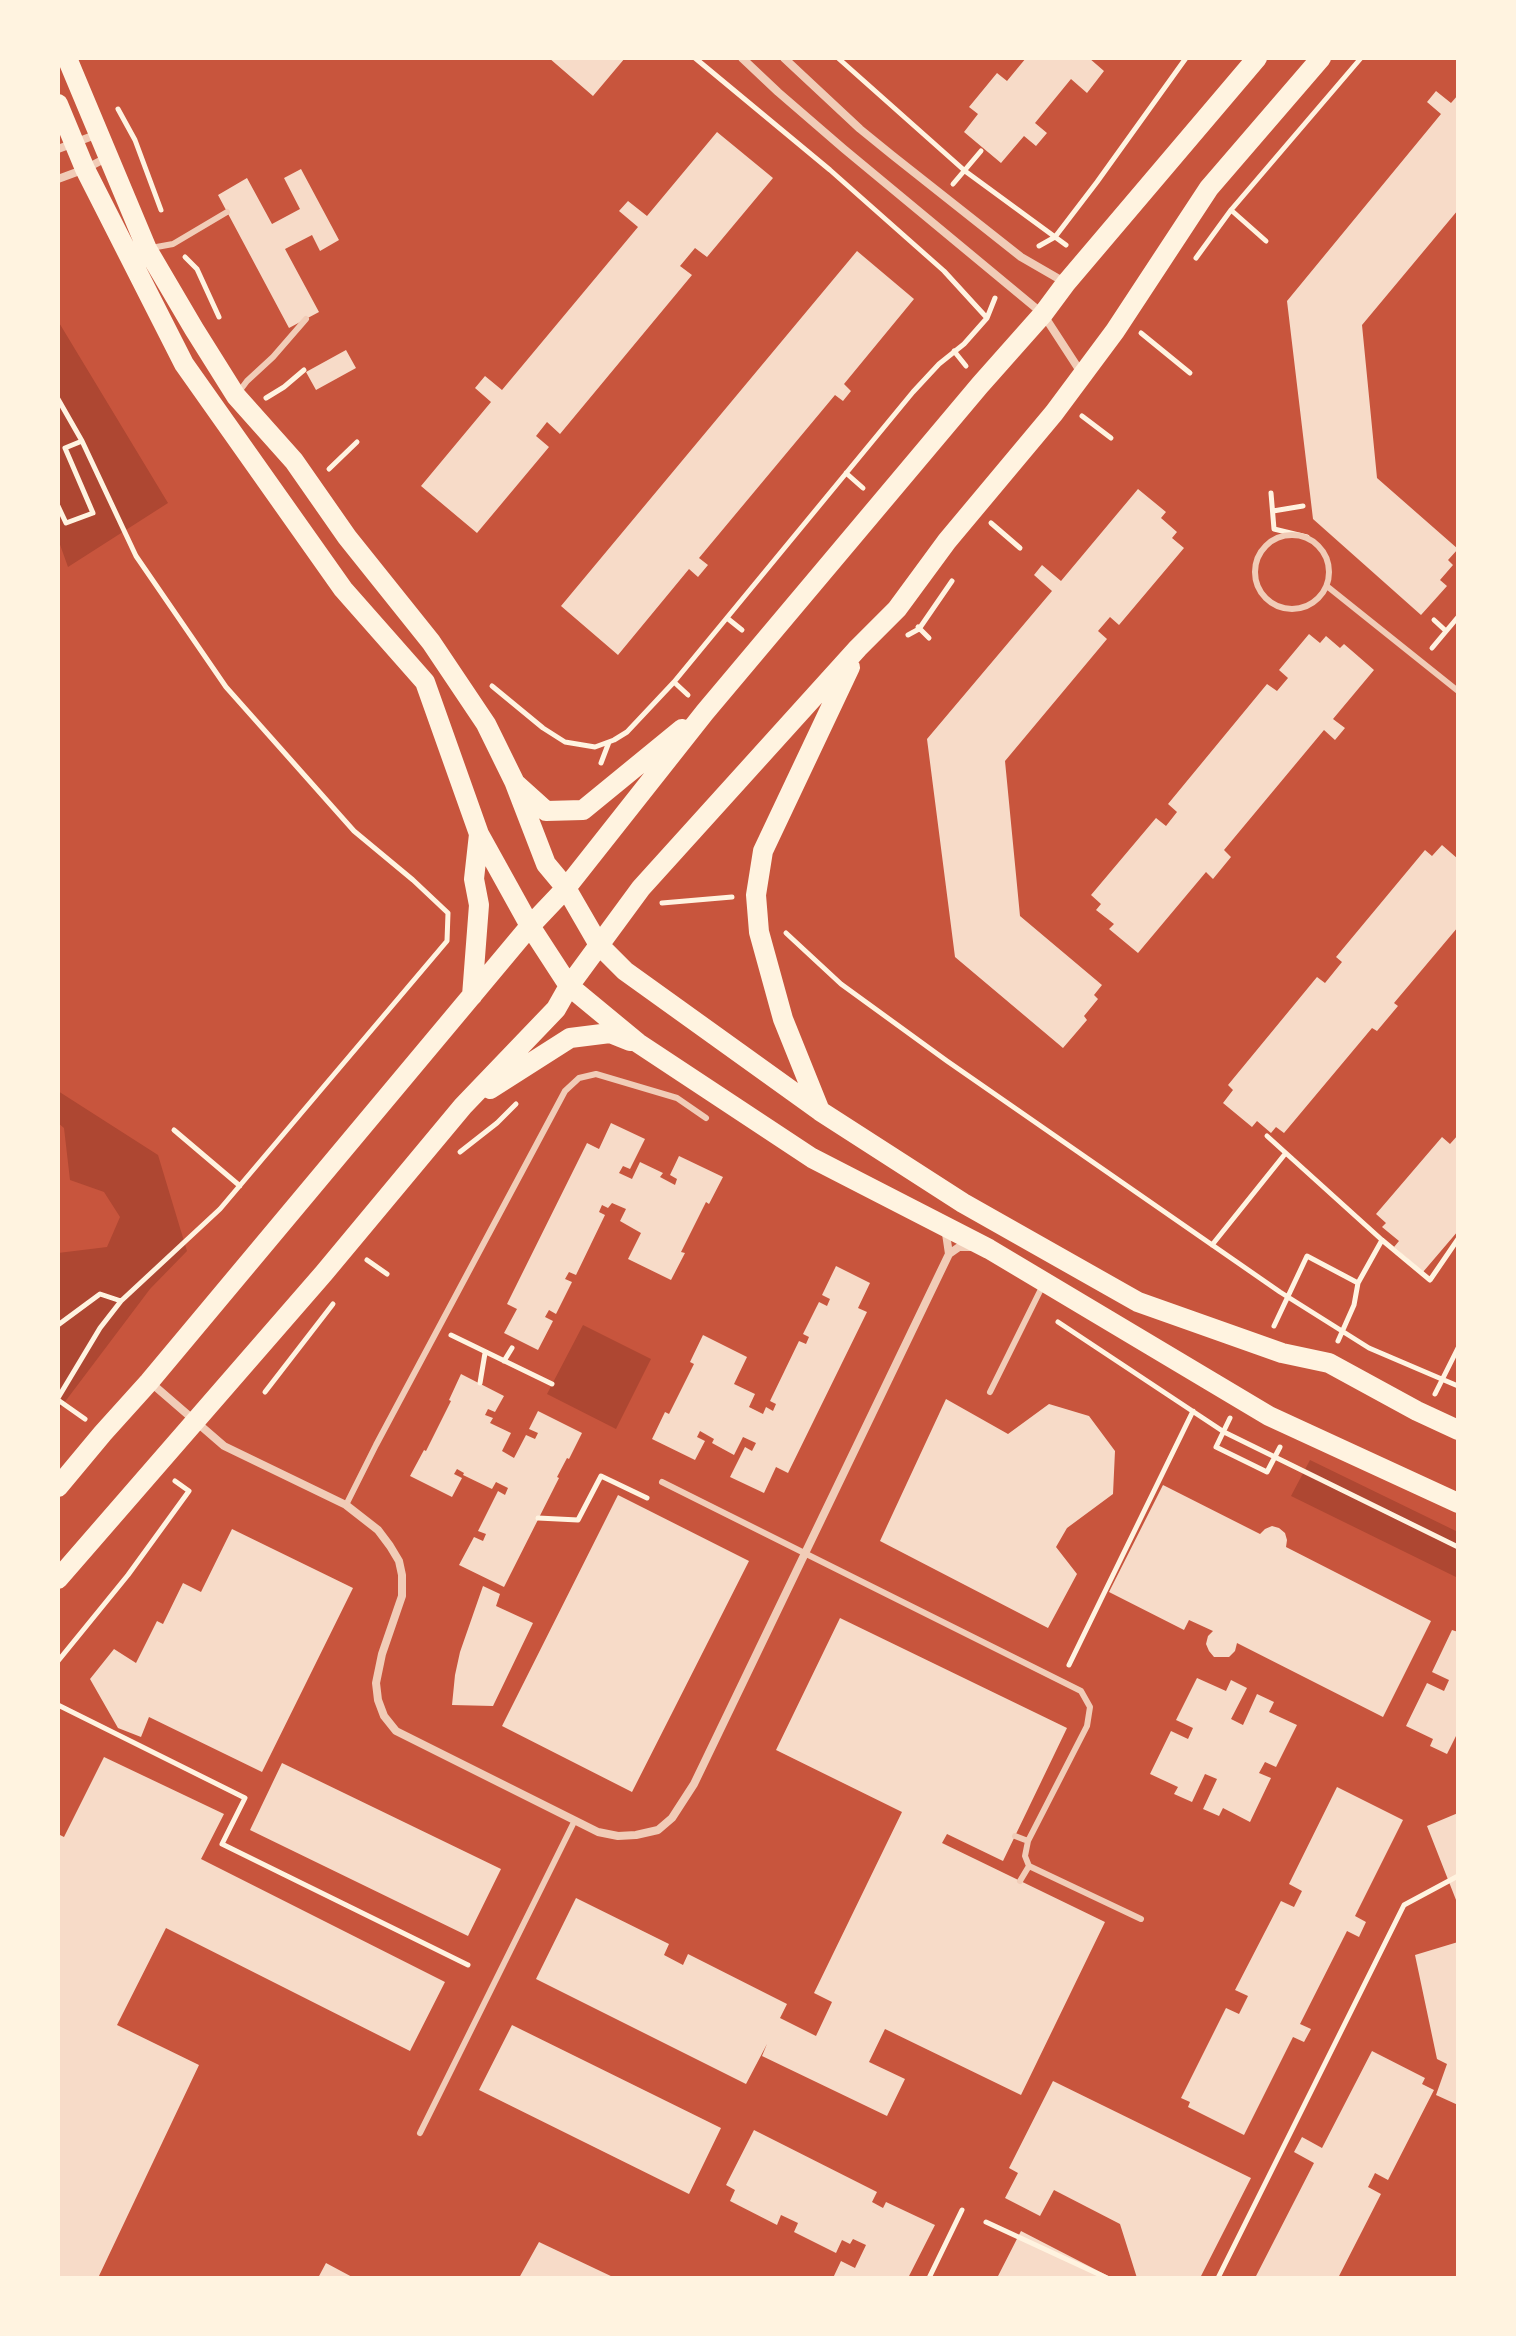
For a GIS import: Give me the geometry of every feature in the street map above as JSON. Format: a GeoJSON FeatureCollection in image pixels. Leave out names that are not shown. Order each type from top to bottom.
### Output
{"type":"FeatureCollection","features":[{"type":"Feature","properties":{"kind":"main road"},"geometry":{"type":"LineString","coordinates":[[67,58],[147,249],[236,396],[294,461],[347,537],[431,642],[486,724],[514,781],[546,864],[566,888],[599,945],[625,971],[820,1111],[963,1203],[1138,1302],[1282,1353],[1329,1363],[1458,1430]]}},
{"type":"Feature","properties":{"kind":"main road"},"geometry":{"type":"LineString","coordinates":[[58,1487],[530,926],[566,888],[705,712],[1257,58]]}},
{"type":"Feature","properties":{"kind":"main road"},"geometry":{"type":"LineString","coordinates":[[58,1579],[314,1285],[463,1106],[556,1009],[569,986],[641,888],[897,609],[947,541],[1115,331],[1209,188],[1321,58]]}},
{"type":"Feature","properties":{"kind":"main road"},"geometry":{"type":"LineString","coordinates":[[58,104],[66,146],[85,169],[184,364],[343,589],[425,682],[479,834],[530,926],[569,986],[638,1043],[812,1158],[989,1249],[1269,1416],[1458,1503]]}},
{"type":"Feature","properties":{"kind":"main road"},"geometry":{"type":"LineString","coordinates":[[820,1111],[783,1019],[759,932],[756,895],[763,851],[858,648]]}},
{"type":"Feature","properties":{"kind":"main road"},"geometry":{"type":"LineString","coordinates":[[514,781],[546,811],[583,810],[705,712]]}},
{"type":"Feature","properties":{"kind":"main road"},"geometry":{"type":"LineString","coordinates":[[472,996],[479,905],[474,879],[479,834]]}},
{"type":"Feature","properties":{"kind":"main road"},"geometry":{"type":"LineString","coordinates":[[463,1106],[570,1038],[610,1033],[638,1043]]}},
{"type":"Feature","properties":{"kind":"street"},"geometry":{"type":"LineString","coordinates":[[742,58],[822,130],[1043,314],[1082,375]]}},
{"type":"Feature","properties":{"kind":"street"},"geometry":{"type":"LineString","coordinates":[[784,58],[892,155],[1021,257],[1066,283]]}},
{"type":"Feature","properties":{"kind":"street"},"geometry":{"type":"LineString","coordinates":[[66,146],[99,134]]}},
{"type":"Feature","properties":{"kind":"street"},"geometry":{"type":"LineString","coordinates":[[58,179],[108,156]]}},
{"type":"Feature","properties":{"kind":"street"},"geometry":{"type":"LineString","coordinates":[[945,1225],[949,1254]]}},
{"type":"Feature","properties":{"kind":"street"},"geometry":{"type":"LineString","coordinates":[[149,1382],[224,1446],[346,1505],[378,1530],[399,1561],[402,1575],[402,1596],[382,1654],[376,1683],[384,1716],[396,1731],[574,1822],[598,1832],[618,1836],[636,1835],[658,1830],[672,1818],[694,1784],[949,1254],[959,1247],[989,1249]]}},
{"type":"Feature","properties":{"kind":"lane"},"geometry":{"type":"LineString","coordinates":[[147,249],[173,244],[227,212]]}},
{"type":"Feature","properties":{"kind":"lane"},"geometry":{"type":"LineString","coordinates":[[236,396],[306,319]]}},
{"type":"Feature","properties":{"kind":"lane"},"geometry":{"type":"LineString","coordinates":[[1288,535],[1307,537],[1323,549],[1330,567],[1328,587],[1315,603],[1297,610],[1278,608],[1262,596],[1254,577],[1257,558],[1270,542],[1288,535]]}},
{"type":"Feature","properties":{"kind":"lane"},"geometry":{"type":"LineString","coordinates":[[1328,587],[1458,691]]}},
{"type":"Feature","properties":{"kind":"lane"},"geometry":{"type":"LineString","coordinates":[[346,1505],[565,1091],[579,1078],[596,1074],[677,1098],[706,1118]]}},
{"type":"Feature","properties":{"kind":"lane"},"geometry":{"type":"LineString","coordinates":[[990,1392],[1044,1284]]}},
{"type":"Feature","properties":{"kind":"lane"},"geometry":{"type":"LineString","coordinates":[[662,1482],[1081,1691],[1090,1707],[1087,1726],[1028,1841],[1025,1856],[1029,1866],[1141,1919]]}},
{"type":"Feature","properties":{"kind":"lane"},"geometry":{"type":"LineString","coordinates":[[420,2133],[574,1822]]}},
{"type":"Feature","properties":{"kind":"lane"},"geometry":{"type":"LineString","coordinates":[[1015,1836],[1028,1841]]}},
{"type":"Feature","properties":{"kind":"lane"},"geometry":{"type":"LineString","coordinates":[[1020,1881],[1029,1866]]}},
{"type":"Feature","properties":{"kind":"path"},"geometry":{"type":"LineString","coordinates":[[695,58],[830,170],[944,271],[987,318]]}},
{"type":"Feature","properties":{"kind":"path"},"geometry":{"type":"LineString","coordinates":[[838,58],[965,171],[1055,237],[1186,58]]}},
{"type":"Feature","properties":{"kind":"path"},"geometry":{"type":"LineString","coordinates":[[115,104],[135,140],[173,244],[197,269],[222,325]]}},
{"type":"Feature","properties":{"kind":"path"},"geometry":{"type":"LineString","coordinates":[[965,171],[981,151]]}},
{"type":"Feature","properties":{"kind":"path"},"geometry":{"type":"LineString","coordinates":[[1237,216],[1266,241]]}},
{"type":"Feature","properties":{"kind":"path"},"geometry":{"type":"LineString","coordinates":[[1141,333],[1190,373]]}},
{"type":"Feature","properties":{"kind":"path"},"geometry":{"type":"LineString","coordinates":[[492,685],[543,728],[565,742],[595,747],[627,732],[674,682],[913,392],[970,336]]}},
{"type":"Feature","properties":{"kind":"path"},"geometry":{"type":"LineString","coordinates":[[284,387],[304,370]]}},
{"type":"Feature","properties":{"kind":"path"},"geometry":{"type":"LineString","coordinates":[[58,399],[82,441],[136,556],[226,687],[354,831],[448,913],[447,941],[220,1209],[121,1301],[100,1328],[58,1398]]}},
{"type":"Feature","properties":{"kind":"path"},"geometry":{"type":"LineString","coordinates":[[1087,419],[1111,438]]}},
{"type":"Feature","properties":{"kind":"path"},"geometry":{"type":"LineString","coordinates":[[58,506],[66,523],[93,513],[65,448],[82,441]]}},
{"type":"Feature","properties":{"kind":"path"},"geometry":{"type":"LineString","coordinates":[[334,464],[357,442]]}},
{"type":"Feature","properties":{"kind":"path"},"geometry":{"type":"LineString","coordinates":[[1271,493],[1274,529],[1307,537]]}},
{"type":"Feature","properties":{"kind":"path"},"geometry":{"type":"LineString","coordinates":[[1273,511],[1303,506]]}},
{"type":"Feature","properties":{"kind":"path"},"geometry":{"type":"LineString","coordinates":[[997,529],[1020,548]]}},
{"type":"Feature","properties":{"kind":"path"},"geometry":{"type":"LineString","coordinates":[[1421,661],[1458,617]]}},
{"type":"Feature","properties":{"kind":"path"},"geometry":{"type":"LineString","coordinates":[[1434,620],[1446,631]]}},
{"type":"Feature","properties":{"kind":"path"},"geometry":{"type":"LineString","coordinates":[[641,888],[661,903],[756,895]]}},
{"type":"Feature","properties":{"kind":"path"},"geometry":{"type":"LineString","coordinates":[[782,930],[841,984],[1212,1245],[1369,1348],[1458,1386]]}},
{"type":"Feature","properties":{"kind":"path"},"geometry":{"type":"LineString","coordinates":[[450,1159],[497,1123],[518,1101]]}},
{"type":"Feature","properties":{"kind":"path"},"geometry":{"type":"LineString","coordinates":[[174,1130],[240,1186]]}},
{"type":"Feature","properties":{"kind":"path"},"geometry":{"type":"LineString","coordinates":[[1267,1136],[1430,1280],[1458,1239]]}},
{"type":"Feature","properties":{"kind":"path"},"geometry":{"type":"LineString","coordinates":[[1212,1245],[1285,1154]]}},
{"type":"Feature","properties":{"kind":"path"},"geometry":{"type":"LineString","coordinates":[[1342,1332],[1354,1305],[1358,1283],[1382,1240]]}},
{"type":"Feature","properties":{"kind":"path"},"geometry":{"type":"LineString","coordinates":[[1307,1256],[1358,1283]]}},
{"type":"Feature","properties":{"kind":"path"},"geometry":{"type":"LineString","coordinates":[[358,1272],[367,1260],[387,1274]]}},
{"type":"Feature","properties":{"kind":"path"},"geometry":{"type":"LineString","coordinates":[[58,1325],[100,1294],[121,1301]]}},
{"type":"Feature","properties":{"kind":"path"},"geometry":{"type":"LineString","coordinates":[[265,1392],[340,1296]]}},
{"type":"Feature","properties":{"kind":"path"},"geometry":{"type":"LineString","coordinates":[[439,1329],[552,1384]]}},
{"type":"Feature","properties":{"kind":"path"},"geometry":{"type":"LineString","coordinates":[[504,1361],[512,1348]]}},
{"type":"Feature","properties":{"kind":"path"},"geometry":{"type":"LineString","coordinates":[[1441,1379],[1458,1348]]}},
{"type":"Feature","properties":{"kind":"path"},"geometry":{"type":"LineString","coordinates":[[480,1383],[485,1353]]}},
{"type":"Feature","properties":{"kind":"path"},"geometry":{"type":"LineString","coordinates":[[1061,1681],[1193,1411]]}},
{"type":"Feature","properties":{"kind":"path"},"geometry":{"type":"LineString","coordinates":[[1216,1447],[1267,1472],[1290,1426]]}},
{"type":"Feature","properties":{"kind":"path"},"geometry":{"type":"LineString","coordinates":[[538,1518],[578,1520],[601,1476],[647,1498]]}},
{"type":"Feature","properties":{"kind":"path"},"geometry":{"type":"LineString","coordinates":[[58,1661],[128,1575],[189,1491]]}},
{"type":"Feature","properties":{"kind":"path"},"geometry":{"type":"LineString","coordinates":[[58,1705],[245,1798],[222,1844],[468,1965]]}},
{"type":"Feature","properties":{"kind":"path"},"geometry":{"type":"LineString","coordinates":[[1218,2278],[1404,1905],[1458,1876]]}},
{"type":"Feature","properties":{"kind":"path"},"geometry":{"type":"LineString","coordinates":[[929,2278],[962,2210]]}},
{"type":"Feature","properties":{"kind":"path"},"geometry":{"type":"LineString","coordinates":[[986,2222],[1107,2278]]}},
{"type":"Feature","properties":{"kind":"shaded area"},"geometry":{"type":"Polygon","coordinates":[[[58,321],[168,503],[68,567],[58,539],[58,321]]]}},
{"type":"Feature","properties":{"kind":"shaded area"},"geometry":{"type":"Polygon","coordinates":[[[58,1091],[158,1155],[187,1251],[150,1289],[58,1411],[58,1253],[107,1247],[120,1217],[104,1192],[70,1180],[64,1128],[58,1123],[58,1091]]]}},
{"type":"Feature","properties":{"kind":"shaded area"},"geometry":{"type":"Polygon","coordinates":[[[583,1325],[651,1359],[616,1429],[547,1394],[583,1325]]]}},
{"type":"Feature","properties":{"kind":"shaded area"},"geometry":{"type":"Polygon","coordinates":[[[1310,1460],[1458,1532],[1458,1578],[1291,1496],[1310,1460]]]}},
{"type":"Feature","properties":{"kind":"building"},"geometry":{"type":"Polygon","coordinates":[[[549,58],[625,58],[593,96],[549,58]]]}},
{"type":"Feature","properties":{"kind":"building"},"geometry":{"type":"Polygon","coordinates":[[[1026,58],[1089,58],[1104,71],[1087,93],[1071,79],[1035,123],[1047,133],[1036,146],[1024,136],[1001,163],[964,132],[978,114],[969,107],[997,73],[1007,81],[1026,58]]]}},
{"type":"Feature","properties":{"kind":"building"},"geometry":{"type":"Polygon","coordinates":[[[1436,91],[1451,103],[1458,95],[1458,210],[1362,325],[1377,478],[1458,549],[1448,560],[1453,565],[1440,580],[1447,586],[1421,615],[1313,519],[1287,301],[1441,114],[1427,102],[1436,91]]]}},
{"type":"Feature","properties":{"kind":"building"},"geometry":{"type":"Polygon","coordinates":[[[717,132],[773,178],[707,257],[695,248],[680,266],[692,275],[560,434],[547,422],[536,436],[549,447],[477,533],[421,486],[491,402],[475,388],[485,376],[502,390],[638,227],[619,211],[628,201],[647,216],[717,132]]]}},
{"type":"Feature","properties":{"kind":"building"},"geometry":{"type":"Polygon","coordinates":[[[301,169],[339,240],[320,251],[312,235],[285,249],[319,312],[289,328],[218,195],[247,178],[272,224],[300,209],[284,178],[301,169]]]}},
{"type":"Feature","properties":{"kind":"building"},"geometry":{"type":"Polygon","coordinates":[[[857,251],[914,299],[844,384],[851,391],[843,401],[835,395],[699,558],[708,565],[698,577],[689,569],[618,655],[561,606],[857,251]]]}},
{"type":"Feature","properties":{"kind":"building"},"geometry":{"type":"Polygon","coordinates":[[[346,350],[356,368],[316,390],[306,372],[346,350]]]}},
{"type":"Feature","properties":{"kind":"building"},"geometry":{"type":"Polygon","coordinates":[[[1138,489],[1166,512],[1161,518],[1177,532],[1172,538],[1184,548],[1119,625],[1110,617],[1098,631],[1107,639],[1005,761],[1020,916],[1102,985],[1094,995],[1098,999],[1084,1016],[1087,1020],[1063,1048],[955,957],[927,739],[1052,591],[1034,575],[1042,565],[1061,581],[1138,489]]]}},
{"type":"Feature","properties":{"kind":"building"},"geometry":{"type":"Polygon","coordinates":[[[1309,634],[1320,643],[1326,636],[1340,648],[1344,644],[1374,670],[1333,719],[1345,728],[1335,740],[1324,730],[1224,850],[1231,857],[1213,879],[1206,872],[1138,953],[1109,929],[1114,924],[1096,910],[1101,904],[1091,895],[1156,818],[1166,826],[1177,812],[1168,804],[1267,684],[1277,691],[1288,678],[1279,670],[1309,634]]]}},
{"type":"Feature","properties":{"kind":"building"},"geometry":{"type":"Polygon","coordinates":[[[1442,845],[1458,859],[1458,927],[1394,1003],[1398,1006],[1377,1031],[1372,1028],[1284,1133],[1276,1127],[1271,1133],[1257,1121],[1252,1127],[1223,1103],[1233,1090],[1228,1085],[1317,977],[1325,983],[1342,962],[1336,957],[1425,850],[1432,856],[1442,845]]]}},
{"type":"Feature","properties":{"kind":"building"},"geometry":{"type":"Polygon","coordinates":[[[611,1123],[645,1139],[630,1169],[623,1166],[619,1173],[632,1179],[640,1162],[663,1173],[660,1177],[675,1185],[677,1179],[670,1175],[679,1156],[723,1177],[709,1204],[706,1202],[671,1280],[628,1259],[641,1233],[620,1221],[626,1209],[612,1203],[608,1208],[602,1205],[599,1212],[605,1215],[576,1275],[569,1272],[565,1279],[572,1282],[556,1314],[549,1310],[545,1317],[553,1321],[538,1350],[504,1333],[517,1309],[507,1304],[587,1143],[599,1149],[611,1123]]]}},
{"type":"Feature","properties":{"kind":"building"},"geometry":{"type":"Polygon","coordinates":[[[1458,1135],[1458,1231],[1423,1272],[1394,1247],[1399,1241],[1382,1227],[1386,1223],[1376,1214],[1442,1137],[1450,1144],[1458,1135]]]}},
{"type":"Feature","properties":{"kind":"building"},"geometry":{"type":"Polygon","coordinates":[[[836,1266],[870,1283],[858,1308],[867,1312],[788,1473],[776,1467],[764,1493],[730,1477],[745,1447],[752,1451],[756,1443],[743,1437],[734,1455],[712,1443],[714,1439],[700,1431],[697,1437],[705,1441],[695,1460],[652,1439],[665,1412],[669,1414],[694,1364],[690,1362],[703,1335],[747,1357],[734,1384],[755,1394],[749,1407],[763,1414],[766,1407],[773,1411],[776,1404],[770,1401],[799,1341],[806,1344],[809,1337],[803,1334],[819,1302],[827,1306],[830,1299],[822,1295],[836,1266]]]}},
{"type":"Feature","properties":{"kind":"building"},"geometry":{"type":"Polygon","coordinates":[[[461,1374],[504,1396],[495,1412],[488,1409],[485,1415],[493,1418],[490,1423],[511,1433],[502,1451],[514,1458],[526,1435],[535,1439],[538,1433],[529,1429],[538,1411],[582,1433],[557,1477],[504,1587],[459,1565],[474,1537],[483,1541],[486,1534],[478,1531],[498,1491],[505,1495],[508,1488],[496,1482],[492,1489],[457,1469],[454,1474],[462,1478],[452,1497],[410,1476],[451,1401],[461,1374]]]}},
{"type":"Feature","properties":{"kind":"building"},"geometry":{"type":"Polygon","coordinates":[[[946,1399],[1008,1434],[1049,1404],[1089,1416],[1115,1451],[1113,1494],[1067,1528],[1056,1547],[1077,1574],[1048,1628],[880,1541],[946,1399]]]}},
{"type":"Feature","properties":{"kind":"building"},"geometry":{"type":"Polygon","coordinates":[[[1163,1485],[1260,1534],[1272,1526],[1279,1528],[1285,1533],[1286,1547],[1431,1621],[1383,1717],[1237,1643],[1229,1657],[1214,1657],[1206,1644],[1213,1631],[1189,1620],[1184,1630],[1109,1592],[1163,1485]]]}},
{"type":"Feature","properties":{"kind":"building"},"geometry":{"type":"Polygon","coordinates":[[[618,1495],[749,1561],[632,1792],[502,1726],[618,1495]]]}},
{"type":"Feature","properties":{"kind":"building"},"geometry":{"type":"Polygon","coordinates":[[[232,1529],[353,1588],[262,1772],[149,1717],[141,1737],[118,1728],[90,1679],[114,1649],[136,1663],[157,1621],[163,1624],[183,1583],[201,1592],[232,1529]]]}},
{"type":"Feature","properties":{"kind":"building"},"geometry":{"type":"Polygon","coordinates":[[[483,1586],[500,1594],[496,1606],[533,1623],[493,1706],[452,1705],[460,1652],[483,1586]]]}},
{"type":"Feature","properties":{"kind":"building"},"geometry":{"type":"Polygon","coordinates":[[[840,1618],[1067,1728],[1003,1861],[947,1834],[942,1843],[1105,1922],[1021,2095],[885,2029],[869,2062],[905,2079],[887,2116],[762,2056],[767,2044],[746,2084],[536,1979],[576,1898],[669,1944],[664,1955],[683,1965],[688,1954],[787,2004],[780,2018],[816,2036],[832,2002],[814,1993],[902,1812],[776,1750],[840,1618]]]}},
{"type":"Feature","properties":{"kind":"building"},"geometry":{"type":"Polygon","coordinates":[[[1452,1630],[1458,1632],[1458,1732],[1447,1754],[1430,1746],[1433,1739],[1406,1726],[1427,1683],[1444,1691],[1449,1680],[1432,1672],[1452,1630]]]}},
{"type":"Feature","properties":{"kind":"building"},"geometry":{"type":"Polygon","coordinates":[[[1197,1678],[1226,1691],[1231,1680],[1247,1688],[1231,1719],[1243,1725],[1257,1694],[1274,1702],[1269,1712],[1297,1725],[1276,1767],[1265,1762],[1259,1773],[1271,1778],[1250,1822],[1223,1808],[1219,1816],[1203,1809],[1217,1779],[1205,1774],[1192,1802],[1174,1794],[1178,1787],[1150,1774],[1171,1731],[1188,1739],[1193,1728],[1176,1720],[1197,1678]]]}},
{"type":"Feature","properties":{"kind":"building"},"geometry":{"type":"Polygon","coordinates":[[[104,1757],[224,1814],[201,1859],[445,1982],[410,2051],[166,1928],[117,2025],[199,2065],[98,2278],[58,2278],[58,1834],[64,1837],[104,1757]]]}},
{"type":"Feature","properties":{"kind":"building"},"geometry":{"type":"Polygon","coordinates":[[[282,1763],[501,1869],[468,1936],[250,1830],[282,1763]]]}},
{"type":"Feature","properties":{"kind":"building"},"geometry":{"type":"Polygon","coordinates":[[[1337,1787],[1403,1820],[1355,1916],[1366,1922],[1359,1937],[1347,1931],[1300,2024],[1311,2029],[1304,2042],[1293,2037],[1244,2135],[1188,2107],[1190,2102],[1181,2098],[1226,2008],[1239,2014],[1248,1996],[1235,1990],[1281,1901],[1294,1907],[1302,1891],[1289,1884],[1337,1787]]]}},
{"type":"Feature","properties":{"kind":"building"},"geometry":{"type":"Polygon","coordinates":[[[1458,1813],[1458,1905],[1427,1826],[1458,1813]]]}},
{"type":"Feature","properties":{"kind":"building"},"geometry":{"type":"Polygon","coordinates":[[[1458,1942],[1458,2105],[1436,2095],[1447,2064],[1437,2059],[1415,1955],[1458,1942]]]}},
{"type":"Feature","properties":{"kind":"building"},"geometry":{"type":"Polygon","coordinates":[[[512,2025],[721,2128],[689,2194],[479,2090],[512,2025]]]}},
{"type":"Feature","properties":{"kind":"building"},"geometry":{"type":"Polygon","coordinates":[[[1372,2051],[1425,2078],[1422,2084],[1434,2090],[1388,2180],[1375,2173],[1368,2187],[1381,2194],[1338,2278],[1255,2278],[1314,2163],[1294,2152],[1302,2137],[1322,2148],[1372,2051]]]}},
{"type":"Feature","properties":{"kind":"building"},"geometry":{"type":"Polygon","coordinates":[[[1053,2081],[1251,2178],[1200,2278],[1137,2278],[1120,2224],[1054,2190],[1040,2216],[1005,2198],[1018,2173],[1009,2168],[1053,2081]]]}},
{"type":"Feature","properties":{"kind":"building"},"geometry":{"type":"Polygon","coordinates":[[[754,2130],[877,2192],[872,2202],[883,2208],[886,2202],[935,2225],[908,2278],[833,2278],[841,2261],[855,2268],[866,2245],[853,2239],[850,2244],[842,2240],[836,2253],[794,2232],[798,2223],[781,2215],[777,2225],[730,2201],[735,2190],[726,2185],[754,2130]]]}},
{"type":"Feature","properties":{"kind":"building"},"geometry":{"type":"Polygon","coordinates":[[[1021,2231],[1112,2278],[997,2278],[1021,2231]]]}},
{"type":"Feature","properties":{"kind":"building"},"geometry":{"type":"Polygon","coordinates":[[[539,2242],[615,2278],[519,2278],[539,2242]]]}},
{"type":"Feature","properties":{"kind":"building"},"geometry":{"type":"Polygon","coordinates":[[[326,2263],[354,2278],[318,2278],[326,2263]]]}}]}
